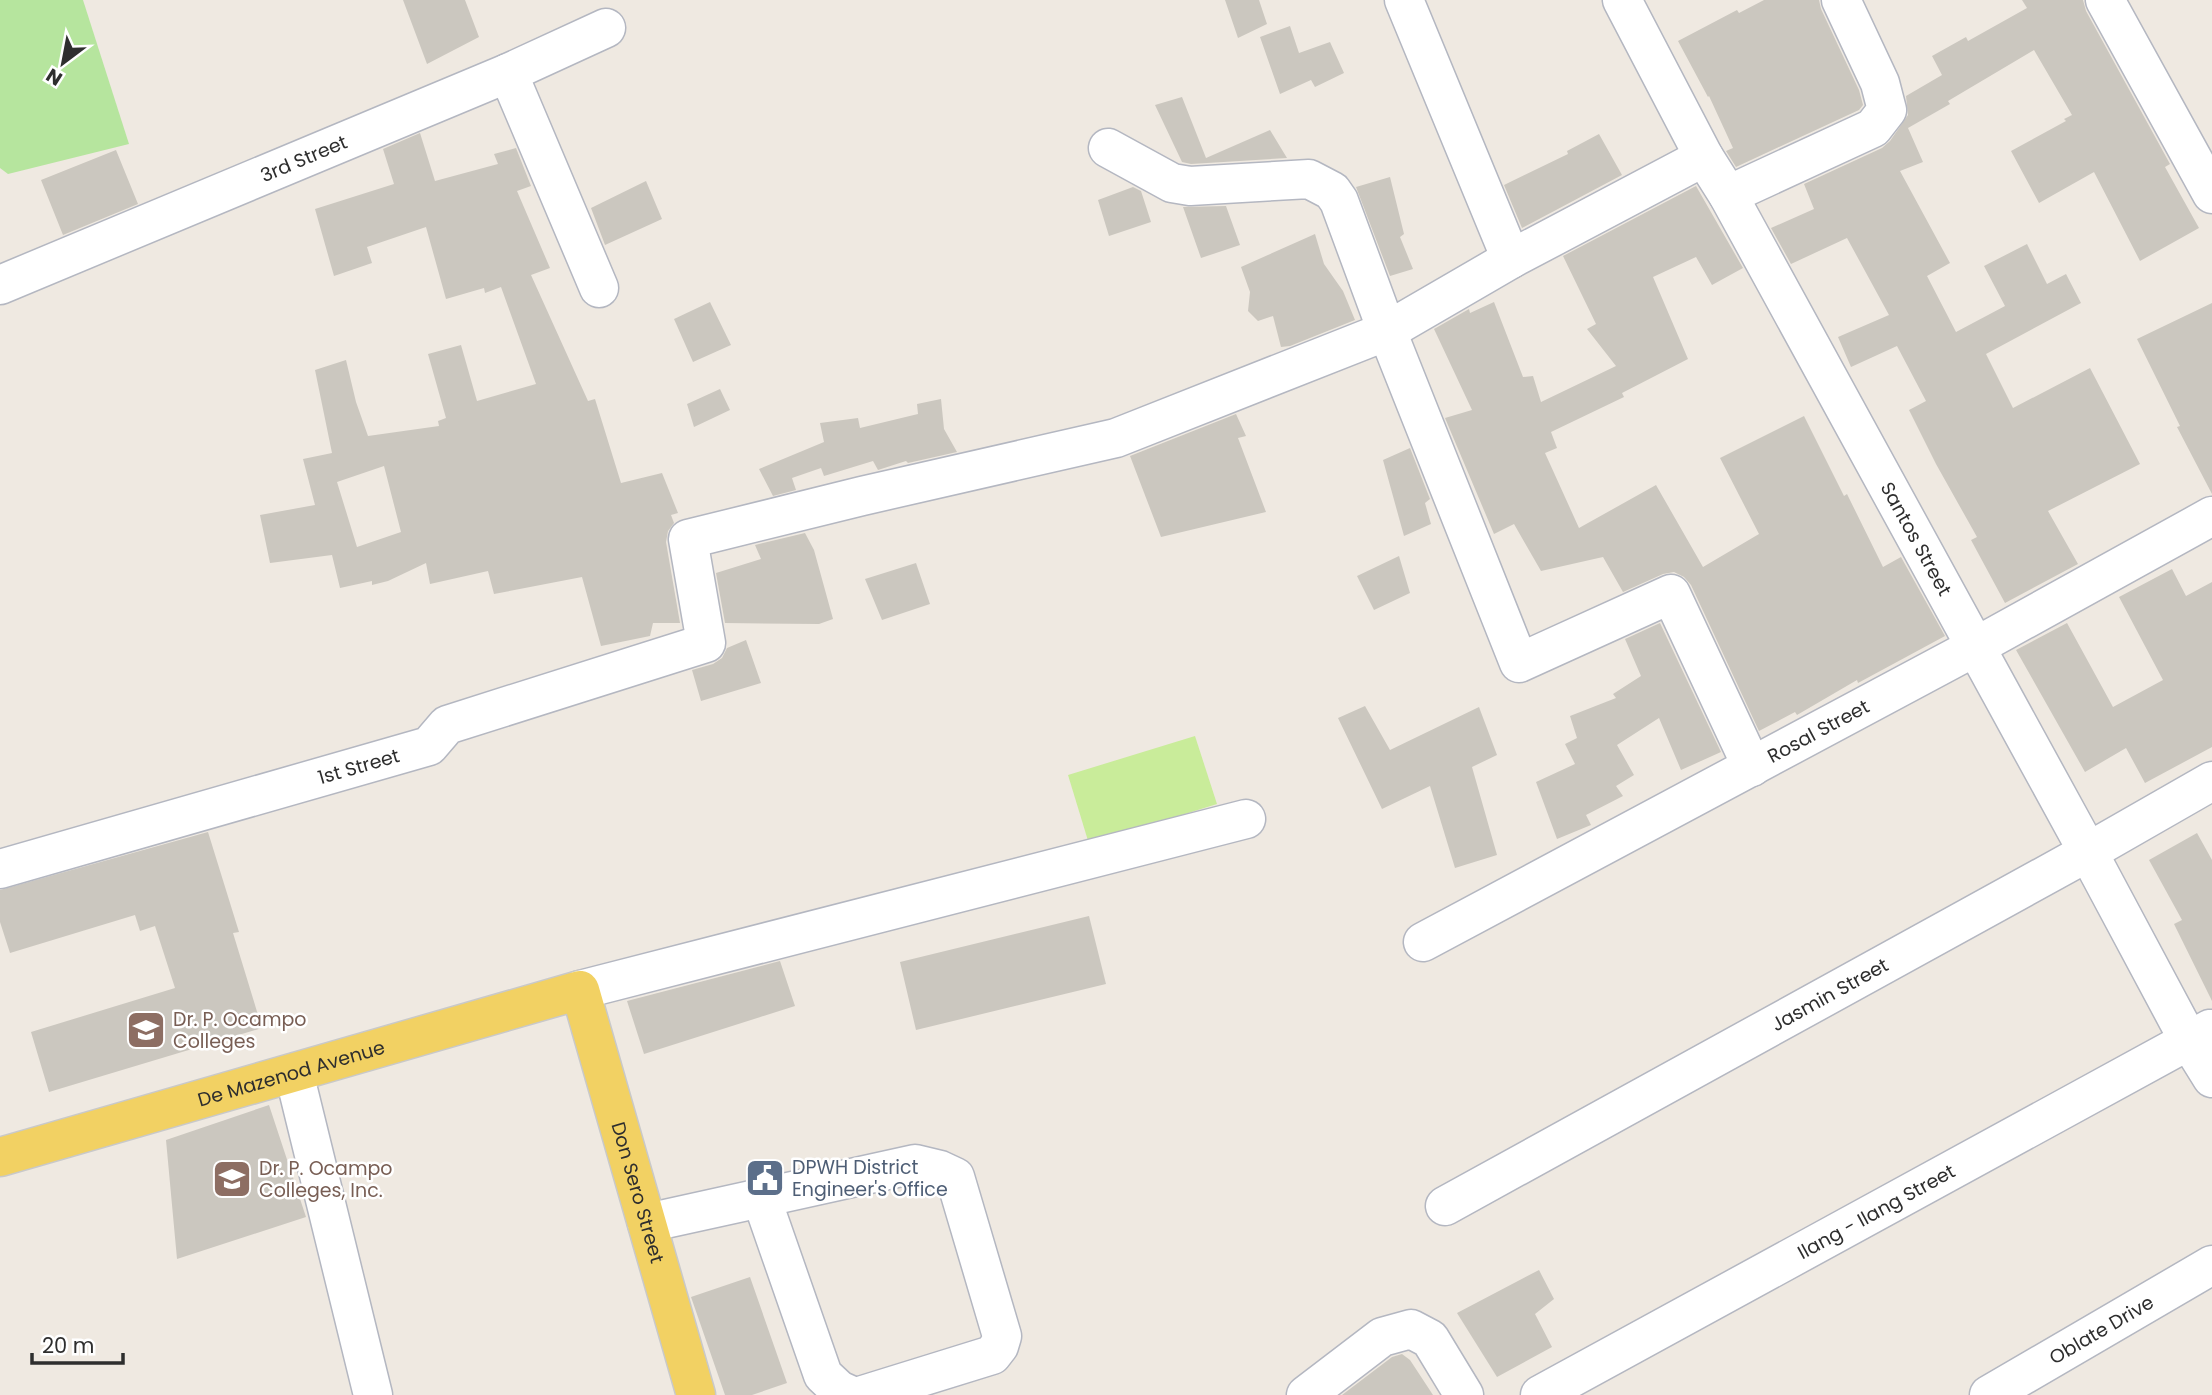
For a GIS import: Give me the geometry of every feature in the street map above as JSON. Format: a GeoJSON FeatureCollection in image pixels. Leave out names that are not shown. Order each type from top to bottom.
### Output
{"type":"FeatureCollection","features":[{"type":"Feature","properties":{"kind":"main road","name":"De Mazenod Avenue"},"geometry":{"type":"LineString","coordinates":[[0,1157],[580,990]]}},
{"type":"Feature","properties":{"kind":"main road","name":"Don Sero Street"},"geometry":{"type":"LineString","coordinates":[[580,990],[696,1395]]}},
{"type":"Feature","properties":{"kind":"street"},"geometry":{"type":"LineString","coordinates":[[1404,0],[1511,259]]}},
{"type":"Feature","properties":{"kind":"street","name":"Santos Street"},"geometry":{"type":"LineString","coordinates":[[1622,0],[1704,157],[1728,195],[2088,852],[2200,1035],[2212,1079]]}},
{"type":"Feature","properties":{"kind":"street"},"geometry":{"type":"LineString","coordinates":[[1728,195],[1873,128],[1887,110],[1880,83],[1840,0]]}},
{"type":"Feature","properties":{"kind":"street"},"geometry":{"type":"LineString","coordinates":[[2105,0],[2212,194]]}},
{"type":"Feature","properties":{"kind":"street","name":"3rd Street"},"geometry":{"type":"LineString","coordinates":[[0,285],[508,73],[606,28]]}},
{"type":"Feature","properties":{"kind":"street"},"geometry":{"type":"LineString","coordinates":[[508,73],[598,288]]}},
{"type":"Feature","properties":{"kind":"street"},"geometry":{"type":"LineString","coordinates":[[1108,148],[1172,183],[1190,186],[1309,179],[1332,191],[1339,201],[1387,331],[1518,663],[1671,594],[1752,766]]}},
{"type":"Feature","properties":{"kind":"street"},"geometry":{"type":"LineString","coordinates":[[1387,331],[1511,259],[1704,157]]}},
{"type":"Feature","properties":{"kind":"street","name":"1st Street"},"geometry":{"type":"LineString","coordinates":[[0,869],[429,746],[447,725],[706,643],[688,539],[1116,438],[1387,331]]}},
{"type":"Feature","properties":{"kind":"street","name":"Rosal Street"},"geometry":{"type":"LineString","coordinates":[[1423,942],[1975,647],[2212,516]]}},
{"type":"Feature","properties":{"kind":"street","name":"Jasmin Street"},"geometry":{"type":"LineString","coordinates":[[1446,1206],[2212,781]]}},
{"type":"Feature","properties":{"kind":"street"},"geometry":{"type":"LineString","coordinates":[[580,990],[1246,819]]}},
{"type":"Feature","properties":{"kind":"street","name":"Ilang - Ilang Street"},"geometry":{"type":"LineString","coordinates":[[1540,1395],[2200,1035]]}},
{"type":"Feature","properties":{"kind":"street"},"geometry":{"type":"LineString","coordinates":[[294,1073],[373,1395]]}},
{"type":"Feature","properties":{"kind":"street"},"geometry":{"type":"LineString","coordinates":[[647,1223],[915,1164],[955,1177],[1002,1336],[999,1346],[992,1355],[863,1395]]}},
{"type":"Feature","properties":{"kind":"street"},"geometry":{"type":"LineString","coordinates":[[761,1198],[823,1375],[839,1390],[850,1395]]}},
{"type":"Feature","properties":{"kind":"street","name":"Oblate Drive"},"geometry":{"type":"LineString","coordinates":[[1989,1395],[2212,1265]]}},
{"type":"Feature","properties":{"kind":"street"},"geometry":{"type":"LineString","coordinates":[[1306,1395],[1382,1337],[1411,1329],[1430,1339],[1464,1395]]}},
{"type":"Feature","properties":{"kind":"green space"},"geometry":{"type":"Polygon","coordinates":[[[0,0],[83,0],[129,144],[8,174],[0,168],[0,0]]]}},
{"type":"Feature","properties":{"kind":"green space"},"geometry":{"type":"Polygon","coordinates":[[[1195,736],[1217,804],[1089,844],[1068,775],[1195,736]]]}},
{"type":"Feature","properties":{"kind":"building"},"geometry":{"type":"Polygon","coordinates":[[[403,0],[465,0],[479,37],[427,64],[403,0]]]}},
{"type":"Feature","properties":{"kind":"building"},"geometry":{"type":"Polygon","coordinates":[[[1225,0],[1259,0],[1267,24],[1238,38],[1225,0]]]}},
{"type":"Feature","properties":{"kind":"building"},"geometry":{"type":"Polygon","coordinates":[[[1764,0],[1819,0],[1859,90],[1863,105],[1859,110],[1736,167],[1726,151],[1733,148],[1709,96],[1678,41],[1737,10],[1739,13],[1764,0]]]}},
{"type":"Feature","properties":{"kind":"building"},"geometry":{"type":"Polygon","coordinates":[[[2022,0],[2083,0],[2086,11],[2170,164],[2165,167],[2199,228],[2140,261],[2094,172],[2039,203],[2011,151],[2066,121],[2064,119],[2072,115],[2034,50],[1908,128],[1923,162],[1900,171],[1950,263],[1927,276],[1956,332],[2005,306],[1984,266],[2027,244],[2047,284],[2066,274],[2081,303],[1986,354],[2013,408],[2090,368],[2140,464],[2048,511],[2078,564],[2005,603],[1971,540],[1977,537],[1909,410],[1926,401],[1897,346],[1851,367],[1838,337],[1889,315],[1847,238],[1791,264],[1771,228],[1814,209],[1804,184],[1882,148],[1890,141],[1908,115],[1906,96],[1942,75],[1932,56],[1966,37],[1968,41],[2027,8],[2022,0]]]}},
{"type":"Feature","properties":{"kind":"building"},"geometry":{"type":"Polygon","coordinates":[[[1290,26],[1299,53],[1330,42],[1344,73],[1315,87],[1311,80],[1280,94],[1260,37],[1290,26]]]}},
{"type":"Feature","properties":{"kind":"building"},"geometry":{"type":"Polygon","coordinates":[[[1182,97],[1206,158],[1270,130],[1287,158],[1191,164],[1182,162],[1155,105],[1182,97]]]}},
{"type":"Feature","properties":{"kind":"building"},"geometry":{"type":"Polygon","coordinates":[[[420,133],[435,181],[498,164],[494,154],[516,148],[531,186],[517,191],[550,268],[531,275],[588,401],[595,399],[621,483],[662,473],[678,513],[671,515],[674,523],[668,531],[666,542],[680,623],[653,623],[650,636],[601,646],[582,577],[494,594],[488,571],[430,584],[426,563],[388,581],[372,585],[372,581],[340,588],[332,555],[270,563],[260,515],[315,505],[303,459],[332,453],[315,370],[346,360],[368,436],[439,426],[438,421],[446,418],[428,354],[461,345],[477,401],[536,384],[501,287],[485,293],[484,288],[446,299],[426,227],[367,247],[372,263],[334,276],[315,209],[394,184],[383,149],[420,133]],[[384,466],[337,482],[357,547],[401,532],[384,466]]]}},
{"type":"Feature","properties":{"kind":"building"},"geometry":{"type":"Polygon","coordinates":[[[1599,134],[1622,175],[1522,228],[1504,185],[1568,154],[1567,151],[1599,134]]]}},
{"type":"Feature","properties":{"kind":"building"},"geometry":{"type":"Polygon","coordinates":[[[116,150],[138,204],[63,235],[41,180],[116,150]]]}},
{"type":"Feature","properties":{"kind":"building"},"geometry":{"type":"Polygon","coordinates":[[[1390,177],[1404,234],[1400,237],[1413,269],[1390,276],[1356,187],[1390,177]]]}},
{"type":"Feature","properties":{"kind":"building"},"geometry":{"type":"Polygon","coordinates":[[[646,181],[662,219],[605,245],[591,208],[646,181]]]}},
{"type":"Feature","properties":{"kind":"building"},"geometry":{"type":"Polygon","coordinates":[[[1696,186],[1743,268],[1712,285],[1696,257],[1653,277],[1688,359],[1622,393],[1624,397],[1551,432],[1557,448],[1545,453],[1579,528],[1656,485],[1703,567],[1759,534],[1720,458],[1804,416],[1883,567],[1901,557],[1945,636],[1858,683],[1857,680],[1797,715],[1795,712],[1759,731],[1691,585],[1684,577],[1674,572],[1663,574],[1623,592],[1603,557],[1541,571],[1514,524],[1494,534],[1445,418],[1472,410],[1434,329],[1469,309],[1470,313],[1494,302],[1523,377],[1533,376],[1541,402],[1616,366],[1587,329],[1596,324],[1563,256],[1696,186]]]}},
{"type":"Feature","properties":{"kind":"building"},"geometry":{"type":"Polygon","coordinates":[[[1133,187],[1141,191],[1151,222],[1109,236],[1098,200],[1133,187]]]}},
{"type":"Feature","properties":{"kind":"building"},"geometry":{"type":"Polygon","coordinates":[[[1226,206],[1240,245],[1201,258],[1183,207],[1226,206]]]}},
{"type":"Feature","properties":{"kind":"building"},"geometry":{"type":"Polygon","coordinates":[[[1315,234],[1324,264],[1343,291],[1355,320],[1290,346],[1281,347],[1273,316],[1258,321],[1248,311],[1250,292],[1241,267],[1315,234]]]}},
{"type":"Feature","properties":{"kind":"building"},"geometry":{"type":"Polygon","coordinates":[[[710,302],[731,345],[693,362],[674,319],[710,302]]]}},
{"type":"Feature","properties":{"kind":"building"},"geometry":{"type":"Polygon","coordinates":[[[2212,303],[2212,494],[2177,427],[2180,426],[2137,339],[2212,303]]]}},
{"type":"Feature","properties":{"kind":"building"},"geometry":{"type":"Polygon","coordinates":[[[720,389],[730,410],[694,427],[687,404],[720,389]]]}},
{"type":"Feature","properties":{"kind":"building"},"geometry":{"type":"Polygon","coordinates":[[[941,399],[944,429],[957,452],[908,463],[906,461],[878,470],[873,461],[824,476],[821,468],[792,478],[796,490],[773,496],[759,469],[824,442],[820,423],[858,418],[860,428],[918,414],[917,404],[941,399]]]}},
{"type":"Feature","properties":{"kind":"building"},"geometry":{"type":"Polygon","coordinates":[[[1236,414],[1246,436],[1238,438],[1266,512],[1161,537],[1130,456],[1236,414]]]}},
{"type":"Feature","properties":{"kind":"building"},"geometry":{"type":"Polygon","coordinates":[[[1410,448],[1430,499],[1425,503],[1431,524],[1404,536],[1383,460],[1410,448]]]}},
{"type":"Feature","properties":{"kind":"building"},"geometry":{"type":"Polygon","coordinates":[[[805,533],[814,550],[833,619],[819,624],[725,623],[716,573],[761,559],[755,545],[805,533]]]}},
{"type":"Feature","properties":{"kind":"building"},"geometry":{"type":"Polygon","coordinates":[[[1399,556],[1410,593],[1374,610],[1357,576],[1399,556]]]}},
{"type":"Feature","properties":{"kind":"building"},"geometry":{"type":"Polygon","coordinates":[[[916,563],[930,604],[882,620],[865,579],[916,563]]]}},
{"type":"Feature","properties":{"kind":"building"},"geometry":{"type":"Polygon","coordinates":[[[2172,569],[2186,596],[2212,582],[2212,747],[2145,783],[2126,748],[2085,772],[2016,650],[2067,623],[2113,707],[2163,680],[2119,597],[2172,569]]]}},
{"type":"Feature","properties":{"kind":"building"},"geometry":{"type":"Polygon","coordinates":[[[1660,623],[1721,752],[1681,770],[1659,718],[1617,745],[1634,775],[1616,786],[1623,796],[1586,815],[1591,825],[1557,839],[1536,782],[1575,764],[1565,744],[1577,738],[1570,716],[1616,698],[1613,694],[1641,676],[1625,639],[1660,623]]]}},
{"type":"Feature","properties":{"kind":"building"},"geometry":{"type":"Polygon","coordinates":[[[746,640],[761,683],[701,701],[692,670],[713,664],[722,658],[727,648],[746,640]]]}},
{"type":"Feature","properties":{"kind":"building"},"geometry":{"type":"Polygon","coordinates":[[[1365,706],[1390,750],[1479,707],[1497,755],[1472,767],[1497,855],[1455,868],[1430,786],[1382,809],[1338,718],[1365,706]]]}},
{"type":"Feature","properties":{"kind":"building"},"geometry":{"type":"Polygon","coordinates":[[[208,832],[239,932],[233,933],[262,1028],[49,1092],[31,1032],[175,988],[155,926],[140,931],[135,915],[10,953],[0,922],[0,890],[208,832]]]}},
{"type":"Feature","properties":{"kind":"building"},"geometry":{"type":"Polygon","coordinates":[[[2197,833],[2212,860],[2212,1001],[2174,924],[2182,920],[2149,860],[2197,833]]]}},
{"type":"Feature","properties":{"kind":"building"},"geometry":{"type":"Polygon","coordinates":[[[1089,916],[1106,984],[916,1030],[900,962],[1089,916]]]}},
{"type":"Feature","properties":{"kind":"building"},"geometry":{"type":"Polygon","coordinates":[[[780,961],[795,1006],[644,1054],[627,1001],[780,961]]]}},
{"type":"Feature","properties":{"kind":"building","name":"Dr. P. Ocampo Colleges, Inc."},"geometry":{"type":"Polygon","coordinates":[[[269,1105],[306,1217],[177,1259],[166,1140],[269,1105]]]}},
{"type":"Feature","properties":{"kind":"building"},"geometry":{"type":"Polygon","coordinates":[[[1539,1270],[1554,1299],[1535,1314],[1552,1347],[1497,1377],[1457,1313],[1539,1270]]]}},
{"type":"Feature","properties":{"kind":"building"},"geometry":{"type":"Polygon","coordinates":[[[750,1277],[787,1383],[752,1395],[725,1395],[691,1297],[750,1277]]]}},
{"type":"Feature","properties":{"kind":"building"},"geometry":{"type":"Polygon","coordinates":[[[1402,1354],[1410,1360],[1433,1395],[1342,1395],[1392,1357],[1402,1354]]]}},
{"type":"Feature","properties":{"kind":"place","name":"Dr. P. Ocampo Colleges"},"geometry":{"type":"Point","coordinates":[146,1030]}},
{"type":"Feature","properties":{"kind":"place","name":"DPWH District Engineer's Office"},"geometry":{"type":"Point","coordinates":[765,1178]}},
{"type":"Feature","properties":{"kind":"place","name":"Dr. P. Ocampo Colleges, Inc."},"geometry":{"type":"Point","coordinates":[232,1179]}}]}
